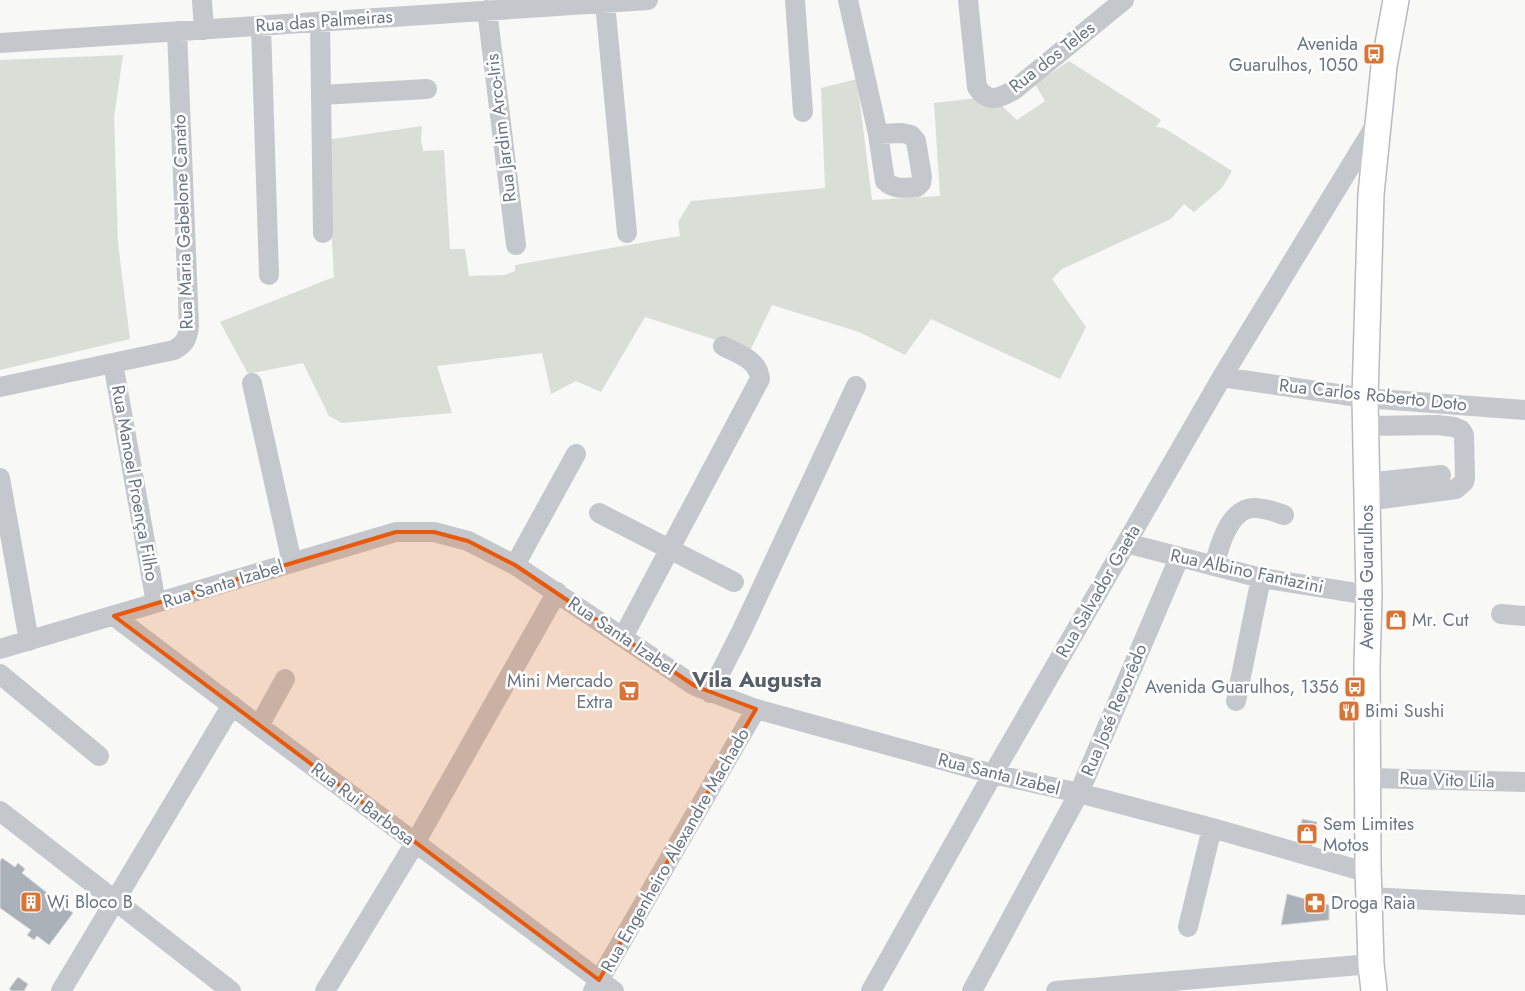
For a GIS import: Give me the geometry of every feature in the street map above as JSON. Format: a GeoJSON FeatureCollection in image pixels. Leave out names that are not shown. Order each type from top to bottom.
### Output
{"type":"FeatureCollection","features":[{"type":"Feature","properties":{"kind":"main road","name":"Avenida Guarulhos"},"geometry":{"type":"LineString","coordinates":[[1374,991],[1371,964],[1369,885],[1369,595],[1365,398],[1370,194],[1384,66],[1399,2]]}},
{"type":"Feature","properties":{"kind":"main road","name":"Avenida Guarulhos"},"geometry":{"type":"LineString","coordinates":[[1374,162],[1399,2]]}},
{"type":"Feature","properties":{"kind":"street"},"geometry":{"type":"LineString","coordinates":[[202,0],[204,30]]}},
{"type":"Feature","properties":{"kind":"street","name":"Rua das Palmeiras"},"geometry":{"type":"LineString","coordinates":[[0,43],[648,0]]}},
{"type":"Feature","properties":{"kind":"street"},"geometry":{"type":"LineString","coordinates":[[795,0],[803,112]]}},
{"type":"Feature","properties":{"kind":"street"},"geometry":{"type":"LineString","coordinates":[[848,0],[878,134]]}},
{"type":"Feature","properties":{"kind":"street","name":"Rua dos Teles"},"geometry":{"type":"LineString","coordinates":[[968,0],[977,88],[987,98],[995,98],[1014,90],[1124,0]]}},
{"type":"Feature","properties":{"kind":"street"},"geometry":{"type":"LineString","coordinates":[[604,3],[627,233]]}},
{"type":"Feature","properties":{"kind":"street","name":"Rua Jardim Arco-Iris"},"geometry":{"type":"LineString","coordinates":[[487,10],[516,245]]}},
{"type":"Feature","properties":{"kind":"street"},"geometry":{"type":"LineString","coordinates":[[320,22],[323,233]]}},
{"type":"Feature","properties":{"kind":"street"},"geometry":{"type":"LineString","coordinates":[[261,26],[270,275]]}},
{"type":"Feature","properties":{"kind":"street","name":"Rua Maria Gabelone Canato"},"geometry":{"type":"LineString","coordinates":[[0,387],[174,350],[185,342],[188,334],[177,31]]}},
{"type":"Feature","properties":{"kind":"street"},"geometry":{"type":"LineString","coordinates":[[321,95],[427,89]]}},
{"type":"Feature","properties":{"kind":"street","name":"Rua Salvador Gaeta"},"geometry":{"type":"LineString","coordinates":[[871,991],[993,774],[1222,377],[1378,121]]}},
{"type":"Feature","properties":{"kind":"street"},"geometry":{"type":"LineString","coordinates":[[1333,194],[1342,188],[1352,185],[1362,187],[1370,194]]}},
{"type":"Feature","properties":{"kind":"street"},"geometry":{"type":"LineString","coordinates":[[623,637],[760,379],[760,371],[754,364],[723,346]]}},
{"type":"Feature","properties":{"kind":"street","name":"Rua Manoel Proença Filho"},"geometry":{"type":"LineString","coordinates":[[113,363],[156,603]]}},
{"type":"Feature","properties":{"kind":"street","name":"Rua Carlos Roberto Doto"},"geometry":{"type":"LineString","coordinates":[[1222,377],[1365,398],[1525,410]]}},
{"type":"Feature","properties":{"kind":"street"},"geometry":{"type":"LineString","coordinates":[[252,382],[292,563]]}},
{"type":"Feature","properties":{"kind":"street"},"geometry":{"type":"LineString","coordinates":[[710,693],[746,621],[856,386]]}},
{"type":"Feature","properties":{"kind":"street"},"geometry":{"type":"LineString","coordinates":[[1366,426],[1454,426],[1461,430],[1464,435],[1465,478],[1464,482],[1456,489],[1366,492]]}},
{"type":"Feature","properties":{"kind":"street"},"geometry":{"type":"LineString","coordinates":[[515,565],[576,454]]}},
{"type":"Feature","properties":{"kind":"street"},"geometry":{"type":"LineString","coordinates":[[1366,492],[1441,475]]}},
{"type":"Feature","properties":{"kind":"street"},"geometry":{"type":"LineString","coordinates":[[0,478],[28,641]]}},
{"type":"Feature","properties":{"kind":"street"},"geometry":{"type":"LineString","coordinates":[[1214,566],[1224,534],[1232,522],[1244,511],[1253,508],[1284,515]]}},
{"type":"Feature","properties":{"kind":"street"},"geometry":{"type":"LineString","coordinates":[[599,514],[669,551],[734,582]]}},
{"type":"Feature","properties":{"kind":"street","name":"Rua Santa Izabel"},"geometry":{"type":"LineString","coordinates":[[0,649],[396,532],[434,532],[468,541],[515,565],[695,686],[756,709],[993,774],[1079,793],[1212,828],[1369,885],[1525,905]]}},
{"type":"Feature","properties":{"kind":"street","name":"Rua Albino Fantazini"},"geometry":{"type":"LineString","coordinates":[[1126,543],[1261,578],[1369,595]]}},
{"type":"Feature","properties":{"kind":"street","name":"Rua José Revorêdo"},"geometry":{"type":"LineString","coordinates":[[972,991],[1079,793],[1179,558]]}},
{"type":"Feature","properties":{"kind":"street"},"geometry":{"type":"LineString","coordinates":[[1236,701],[1261,578]]}},
{"type":"Feature","properties":{"kind":"street"},"geometry":{"type":"LineString","coordinates":[[325,991],[415,842],[557,592]]}},
{"type":"Feature","properties":{"kind":"street"},"geometry":{"type":"LineString","coordinates":[[1501,614],[1525,616]]}},
{"type":"Feature","properties":{"kind":"street","name":"Rua Rui Barbosa"},"geometry":{"type":"LineString","coordinates":[[114,616],[415,842],[602,987]]}},
{"type":"Feature","properties":{"kind":"street"},"geometry":{"type":"LineString","coordinates":[[0,674],[99,756]]}},
{"type":"Feature","properties":{"kind":"street"},"geometry":{"type":"LineString","coordinates":[[259,726],[285,680]]}},
{"type":"Feature","properties":{"kind":"street"},"geometry":{"type":"LineString","coordinates":[[61,991],[232,705]]}},
{"type":"Feature","properties":{"kind":"street","name":"Rua Engenheiro Alexandre Machado"},"geometry":{"type":"LineString","coordinates":[[602,987],[756,709]]}},
{"type":"Feature","properties":{"kind":"street","name":"Rua Vito Lila"},"geometry":{"type":"LineString","coordinates":[[1368,778],[1525,782]]}},
{"type":"Feature","properties":{"kind":"street"},"geometry":{"type":"LineString","coordinates":[[0,811],[114,902],[231,991]]}},
{"type":"Feature","properties":{"kind":"street"},"geometry":{"type":"LineString","coordinates":[[1188,927],[1212,828]]}},
{"type":"Feature","properties":{"kind":"street"},"geometry":{"type":"LineString","coordinates":[[1056,991],[1371,964]]}},
{"type":"Feature","properties":{"kind":"highlighted area"},"geometry":{"type":"Polygon","coordinates":[[[396,532],[434,532],[468,541],[515,565],[695,686],[756,709],[599,980],[114,616],[396,532]]]}},
{"type":"Feature","properties":{"kind":"shaded area"},"geometry":{"type":"Polygon","coordinates":[[[123,55],[114,117],[118,243],[130,339],[0,370],[0,60],[123,55]]]}},
{"type":"Feature","properties":{"kind":"shaded area"},"geometry":{"type":"Polygon","coordinates":[[[1069,61],[1161,120],[1156,127],[1164,128],[1232,171],[1222,188],[1194,212],[1184,204],[1171,219],[1062,269],[1052,279],[1086,327],[1060,379],[931,319],[905,355],[859,332],[772,305],[750,351],[645,317],[601,392],[576,381],[551,394],[542,353],[437,366],[452,413],[342,423],[329,416],[303,363],[248,374],[220,322],[334,277],[326,140],[422,126],[421,140],[423,151],[444,150],[450,249],[465,249],[469,276],[505,275],[515,271],[515,265],[680,236],[678,222],[691,201],[825,188],[821,88],[857,79],[872,200],[940,196],[934,103],[977,98],[1002,106],[1017,120],[1045,101],[1035,84],[1069,61]]]}},
{"type":"Feature","properties":{"kind":"building","name":"Sem Limites Motos"},"geometry":{"type":"Polygon","coordinates":[[[1302,819],[1317,822],[1311,850],[1299,847],[1302,819]]]}},
{"type":"Feature","properties":{"kind":"building","name":"Wi Bloco B"},"geometry":{"type":"Polygon","coordinates":[[[2,858],[15,867],[18,863],[25,869],[22,873],[55,899],[57,896],[64,901],[61,904],[73,913],[49,945],[37,936],[34,940],[27,935],[31,930],[0,908],[0,861],[2,858]]]}},
{"type":"Feature","properties":{"kind":"building"},"geometry":{"type":"Polygon","coordinates":[[[1287,894],[1329,905],[1329,920],[1281,925],[1287,894]]]}},
{"type":"Feature","properties":{"kind":"building"},"geometry":{"type":"Polygon","coordinates":[[[18,977],[28,984],[24,991],[12,991],[9,989],[18,977]]]}},
{"type":"Feature","properties":{"kind":"place","name":"Avenida Guarulhos, 1050"},"geometry":{"type":"Point","coordinates":[1374,54]}},
{"type":"Feature","properties":{"kind":"place","name":"Mr. Cut"},"geometry":{"type":"Point","coordinates":[1396,620]}},
{"type":"Feature","properties":{"kind":"place","name":"Avenida Guarulhos, 1356"},"geometry":{"type":"Point","coordinates":[1355,687]}},
{"type":"Feature","properties":{"kind":"place","name":"Mini Mercado Extra"},"geometry":{"type":"Point","coordinates":[629,691]}},
{"type":"Feature","properties":{"kind":"place","name":"Bimi Sushi"},"geometry":{"type":"Point","coordinates":[1349,711]}},
{"type":"Feature","properties":{"kind":"place","name":"Sem Limites Motos"},"geometry":{"type":"Point","coordinates":[1307,834]}},
{"type":"Feature","properties":{"kind":"place","name":"Wi Bloco B"},"geometry":{"type":"Point","coordinates":[31,902]}},
{"type":"Feature","properties":{"kind":"place","name":"Droga Raia"},"geometry":{"type":"Point","coordinates":[1315,903]}},
{"type":"Feature","properties":{"kind":"district","name":"Vila Augusta"},"geometry":{"type":"Point","coordinates":[757,679]}}]}
